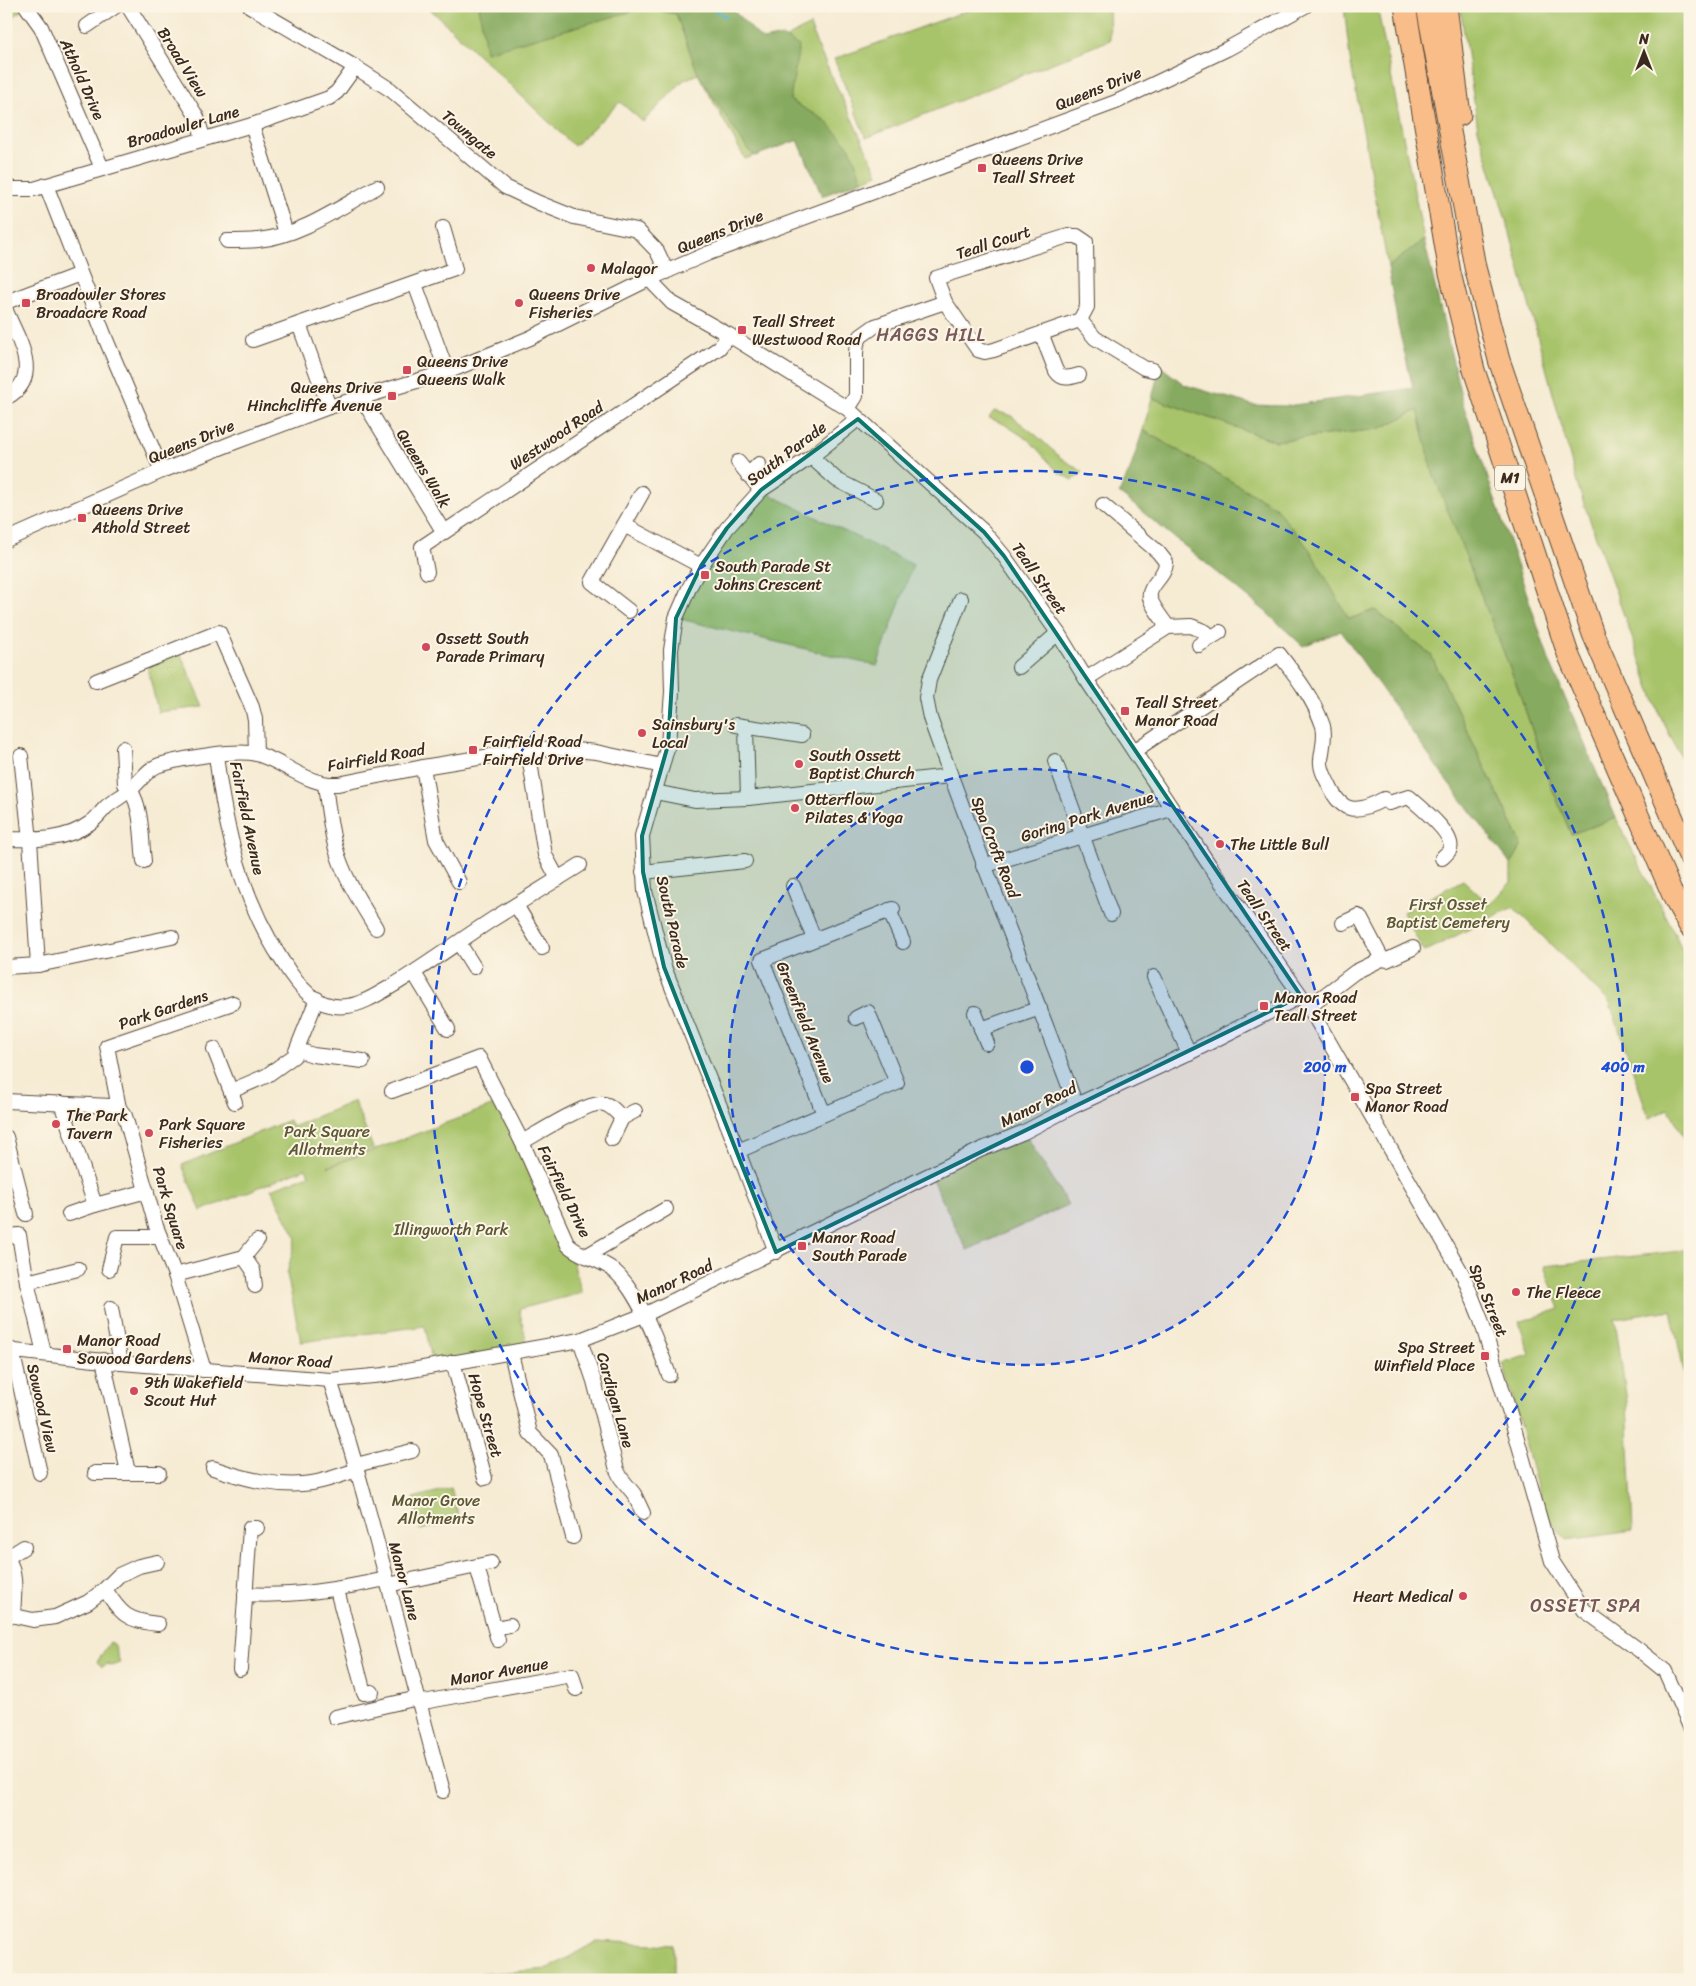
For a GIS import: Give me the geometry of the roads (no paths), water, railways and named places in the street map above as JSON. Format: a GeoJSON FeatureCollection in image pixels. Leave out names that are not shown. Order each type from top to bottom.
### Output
{"type":"FeatureCollection","features":[{"type":"Feature","properties":{"kind":"highway"},"geometry":{"type":"LineString","coordinates":[[1390,6],[1450,273]]}},
{"type":"Feature","properties":{"kind":"highway","name":"M1"},"geometry":{"type":"LineString","coordinates":[[1405,6],[1450,273],[1474,370],[1568,654],[1675,900],[1690,927]]}},
{"type":"Feature","properties":{"kind":"highway","name":"M1"},"geometry":{"type":"LineString","coordinates":[[1427,6],[1475,267],[1499,360],[1593,634],[1690,858]]}},
{"type":"Feature","properties":{"kind":"highway"},"geometry":{"type":"LineString","coordinates":[[1446,6],[1457,88],[1475,267]]}},
{"type":"Feature","properties":{"kind":"street","name":"Athold Drive"},"geometry":{"type":"LineString","coordinates":[[26,6],[41,27],[102,168]]}},
{"type":"Feature","properties":{"kind":"street"},"geometry":{"type":"LineString","coordinates":[[87,26],[116,6]]}},
{"type":"Feature","properties":{"kind":"street","name":"Broad View"},"geometry":{"type":"LineString","coordinates":[[128,6],[197,117],[204,138]]}},
{"type":"Feature","properties":{"kind":"street","name":"Towngate"},"geometry":{"type":"LineString","coordinates":[[250,6],[356,67],[391,90],[505,186],[539,203],[574,217],[637,230],[657,250],[667,272]]}},
{"type":"Feature","properties":{"kind":"street","name":"Queens Drive"},"geometry":{"type":"LineString","coordinates":[[6,540],[162,471],[235,442],[329,407],[447,372],[530,338],[649,279],[709,253],[823,209],[1116,102],[1227,49],[1305,6]]}},
{"type":"Feature","properties":{"kind":"street","name":"Broadowler Lane"},"geometry":{"type":"LineString","coordinates":[[6,186],[24,190],[46,185],[252,125],[329,98],[338,92],[356,67]]}},
{"type":"Feature","properties":{"kind":"street"},"geometry":{"type":"LineString","coordinates":[[252,125],[286,233]]}},
{"type":"Feature","properties":{"kind":"street"},"geometry":{"type":"LineString","coordinates":[[46,185],[107,342],[162,471]]}},
{"type":"Feature","properties":{"kind":"street"},"geometry":{"type":"LineString","coordinates":[[225,241],[258,240],[286,233],[310,224],[380,185]]}},
{"type":"Feature","properties":{"kind":"street"},"geometry":{"type":"LineString","coordinates":[[253,340],[455,269],[443,228]]}},
{"type":"Feature","properties":{"kind":"street","name":"Teall Court"},"geometry":{"type":"LineString","coordinates":[[1077,236],[1086,242],[1087,307],[1080,320],[985,352],[978,350],[945,302],[936,278],[1057,239],[1077,236]]}},
{"type":"Feature","properties":{"kind":"street"},"geometry":{"type":"LineString","coordinates":[[6,302],[80,274]]}},
{"type":"Feature","properties":{"kind":"street","name":"Teall Street"},"geometry":{"type":"LineString","coordinates":[[649,279],[672,303],[730,335],[853,414],[984,532],[1004,556],[1058,633],[1171,809],[1220,882],[1305,1001]]}},
{"type":"Feature","properties":{"kind":"street"},"geometry":{"type":"LineString","coordinates":[[415,284],[447,372]]}},
{"type":"Feature","properties":{"kind":"street"},"geometry":{"type":"LineString","coordinates":[[853,414],[856,396],[857,343],[861,336],[875,326],[945,302]]}},
{"type":"Feature","properties":{"kind":"street"},"geometry":{"type":"LineString","coordinates":[[6,311],[26,358],[27,370],[22,383],[12,395],[6,398]]}},
{"type":"Feature","properties":{"kind":"street"},"geometry":{"type":"LineString","coordinates":[[1080,320],[1095,338],[1144,368],[1153,370]]}},
{"type":"Feature","properties":{"kind":"street"},"geometry":{"type":"LineString","coordinates":[[299,324],[329,407]]}},
{"type":"Feature","properties":{"kind":"street"},"geometry":{"type":"LineString","coordinates":[[1041,333],[1056,371],[1060,376],[1067,378],[1079,375]]}},
{"type":"Feature","properties":{"kind":"street","name":"Westwood Road"},"geometry":{"type":"LineString","coordinates":[[427,572],[422,547],[443,531],[719,348],[730,335]]}},
{"type":"Feature","properties":{"kind":"street","name":"Queens Walk"},"geometry":{"type":"LineString","coordinates":[[361,397],[443,531]]}},
{"type":"Feature","properties":{"kind":"street","name":"South Parade"},"geometry":{"type":"LineString","coordinates":[[776,1252],[738,1151],[664,967],[645,891],[642,836],[668,745],[672,692],[671,650],[676,618],[701,566],[727,528],[761,490],[811,457],[853,414]]}},
{"type":"Feature","properties":{"kind":"street"},"geometry":{"type":"LineString","coordinates":[[811,457],[837,480],[876,500]]}},
{"type":"Feature","properties":{"kind":"street"},"geometry":{"type":"LineString","coordinates":[[738,462],[761,490]]}},
{"type":"Feature","properties":{"kind":"street"},"geometry":{"type":"LineString","coordinates":[[748,475],[759,464]]}},
{"type":"Feature","properties":{"kind":"street"},"geometry":{"type":"LineString","coordinates":[[629,611],[592,582],[642,493]]}},
{"type":"Feature","properties":{"kind":"street"},"geometry":{"type":"LineString","coordinates":[[1113,507],[1166,562],[1163,574],[1150,593],[1150,599],[1168,626]]}},
{"type":"Feature","properties":{"kind":"street"},"geometry":{"type":"LineString","coordinates":[[624,525],[701,566]]}},
{"type":"Feature","properties":{"kind":"street","name":"Spa Croft Road"},"geometry":{"type":"LineString","coordinates":[[961,599],[929,680],[926,698],[930,718],[983,866],[1040,1008],[1076,1105]]}},
{"type":"Feature","properties":{"kind":"street"},"geometry":{"type":"LineString","coordinates":[[1086,679],[1168,626],[1191,626],[1206,632],[1209,638]]}},
{"type":"Feature","properties":{"kind":"street"},"geometry":{"type":"LineString","coordinates":[[96,681],[219,632],[252,707],[255,719],[256,754]]}},
{"type":"Feature","properties":{"kind":"street"},"geometry":{"type":"LineString","coordinates":[[1021,660],[1058,633]]}},
{"type":"Feature","properties":{"kind":"street"},"geometry":{"type":"LineString","coordinates":[[1134,750],[1230,692],[1279,654],[1310,698],[1323,727],[1321,767],[1333,795],[1340,803],[1353,809],[1368,807],[1386,799],[1409,797],[1442,828],[1450,841],[1450,849],[1442,858]]}},
{"type":"Feature","properties":{"kind":"street"},"geometry":{"type":"LineString","coordinates":[[748,798],[741,726],[802,736]]}},
{"type":"Feature","properties":{"kind":"street"},"geometry":{"type":"LineString","coordinates":[[124,748],[125,784],[131,789],[137,802],[144,861]]}},
{"type":"Feature","properties":{"kind":"street","name":"Fairfield Road"},"geometry":{"type":"LineString","coordinates":[[6,839],[30,840],[60,837],[76,832],[91,823],[107,806],[131,789],[148,771],[161,764],[216,755],[256,754],[325,785],[528,750],[554,748],[576,749],[662,766]]}},
{"type":"Feature","properties":{"kind":"street"},"geometry":{"type":"LineString","coordinates":[[528,750],[545,855],[558,879]]}},
{"type":"Feature","properties":{"kind":"street","name":"Fairfield Avenue"},"geometry":{"type":"LineString","coordinates":[[216,755],[235,857],[254,909],[265,935],[296,984],[306,994],[331,1005],[359,1004],[414,973],[516,905]]}},
{"type":"Feature","properties":{"kind":"street"},"geometry":{"type":"LineString","coordinates":[[21,756],[30,840],[38,965]]}},
{"type":"Feature","properties":{"kind":"street"},"geometry":{"type":"LineString","coordinates":[[1055,761],[1110,914]]}},
{"type":"Feature","properties":{"kind":"street"},"geometry":{"type":"LineString","coordinates":[[423,767],[436,840],[459,882]]}},
{"type":"Feature","properties":{"kind":"street"},"geometry":{"type":"LineString","coordinates":[[655,792],[695,800],[748,798],[950,776]]}},
{"type":"Feature","properties":{"kind":"street"},"geometry":{"type":"LineString","coordinates":[[325,785],[336,850],[346,875],[376,928]]}},
{"type":"Feature","properties":{"kind":"street","name":"Goring Park Avenue"},"geometry":{"type":"LineString","coordinates":[[983,866],[1171,809]]}},
{"type":"Feature","properties":{"kind":"street"},"geometry":{"type":"LineString","coordinates":[[643,872],[745,861]]}},
{"type":"Feature","properties":{"kind":"street"},"geometry":{"type":"LineString","coordinates":[[542,948],[516,905],[580,865]]}},
{"type":"Feature","properties":{"kind":"street"},"geometry":{"type":"LineString","coordinates":[[792,886],[814,939]]}},
{"type":"Feature","properties":{"kind":"street","name":"Greenfield Avenue"},"geometry":{"type":"LineString","coordinates":[[824,1114],[762,960],[891,910],[902,942]]}},
{"type":"Feature","properties":{"kind":"street"},"geometry":{"type":"LineString","coordinates":[[1343,923],[1359,911],[1361,919],[1382,959]]}},
{"type":"Feature","properties":{"kind":"street"},"geometry":{"type":"LineString","coordinates":[[6,967],[38,965],[124,940],[172,936]]}},
{"type":"Feature","properties":{"kind":"street"},"geometry":{"type":"LineString","coordinates":[[459,943],[474,967]]}},
{"type":"Feature","properties":{"kind":"street","name":"Manor Road"},"geometry":{"type":"LineString","coordinates":[[9,1350],[121,1363],[330,1380],[384,1375],[580,1340],[644,1315],[776,1252],[980,1150],[1024,1132],[1076,1105],[1305,1001],[1355,972],[1382,959],[1386,960],[1413,948]]}},
{"type":"Feature","properties":{"kind":"street"},"geometry":{"type":"LineString","coordinates":[[414,973],[448,1029]]}},
{"type":"Feature","properties":{"kind":"street"},"geometry":{"type":"LineString","coordinates":[[1154,977],[1189,1053]]}},
{"type":"Feature","properties":{"kind":"street"},"geometry":{"type":"LineString","coordinates":[[214,1049],[233,1096],[286,1063],[298,1050],[317,999]]}},
{"type":"Feature","properties":{"kind":"street","name":"Spa Street"},"geometry":{"type":"LineString","coordinates":[[1305,1001],[1436,1232],[1464,1277],[1480,1316],[1506,1398],[1552,1561],[1584,1610],[1665,1671],[1690,1727]]}},
{"type":"Feature","properties":{"kind":"street","name":"Park Gardens"},"geometry":{"type":"LineString","coordinates":[[119,1108],[107,1046],[233,1003]]}},
{"type":"Feature","properties":{"kind":"street"},"geometry":{"type":"LineString","coordinates":[[981,1029],[1040,1008]]}},
{"type":"Feature","properties":{"kind":"street"},"geometry":{"type":"LineString","coordinates":[[738,1151],[897,1084],[868,1012],[856,1018]]}},
{"type":"Feature","properties":{"kind":"street"},"geometry":{"type":"LineString","coordinates":[[975,1014],[987,1043]]}},
{"type":"Feature","properties":{"kind":"street"},"geometry":{"type":"LineString","coordinates":[[298,1050],[313,1055],[363,1061]]}},
{"type":"Feature","properties":{"kind":"street","name":"Fairfield Drive"},"geometry":{"type":"LineString","coordinates":[[392,1091],[479,1058],[522,1142],[568,1245],[612,1269],[623,1279],[644,1315],[669,1375]]}},
{"type":"Feature","properties":{"kind":"street"},"geometry":{"type":"LineString","coordinates":[[6,1101],[61,1102],[119,1108]]}},
{"type":"Feature","properties":{"kind":"street"},"geometry":{"type":"LineString","coordinates":[[61,1102],[95,1206]]}},
{"type":"Feature","properties":{"kind":"street"},"geometry":{"type":"LineString","coordinates":[[522,1142],[588,1105],[603,1103],[622,1118]]}},
{"type":"Feature","properties":{"kind":"street","name":"Park Square"},"geometry":{"type":"LineString","coordinates":[[119,1108],[125,1116],[160,1237],[175,1275],[204,1370]]}},
{"type":"Feature","properties":{"kind":"street"},"geometry":{"type":"LineString","coordinates":[[612,1139],[622,1118],[636,1111]]}},
{"type":"Feature","properties":{"kind":"street"},"geometry":{"type":"LineString","coordinates":[[6,1137],[26,1214]]}},
{"type":"Feature","properties":{"kind":"street"},"geometry":{"type":"LineString","coordinates":[[69,1214],[147,1191]]}},
{"type":"Feature","properties":{"kind":"street"},"geometry":{"type":"LineString","coordinates":[[586,1256],[666,1208]]}},
{"type":"Feature","properties":{"kind":"street"},"geometry":{"type":"LineString","coordinates":[[10,1236],[19,1235],[27,1282],[44,1353]]}},
{"type":"Feature","properties":{"kind":"street"},"geometry":{"type":"LineString","coordinates":[[109,1269],[117,1237],[160,1237]]}},
{"type":"Feature","properties":{"kind":"street"},"geometry":{"type":"LineString","coordinates":[[175,1275],[244,1257],[257,1241]]}},
{"type":"Feature","properties":{"kind":"street"},"geometry":{"type":"LineString","coordinates":[[244,1257],[252,1270],[255,1286]]}},
{"type":"Feature","properties":{"kind":"street"},"geometry":{"type":"LineString","coordinates":[[27,1282],[78,1269]]}},
{"type":"Feature","properties":{"kind":"street"},"geometry":{"type":"LineString","coordinates":[[111,1308],[121,1363]]}},
{"type":"Feature","properties":{"kind":"street","name":"Cardigan Lane"},"geometry":{"type":"LineString","coordinates":[[580,1340],[594,1381],[617,1470],[634,1494],[643,1513]]}},
{"type":"Feature","properties":{"kind":"street","name":"Sowood View"},"geometry":{"type":"LineString","coordinates":[[9,1350],[40,1473]]}},
{"type":"Feature","properties":{"kind":"street"},"geometry":{"type":"LineString","coordinates":[[511,1353],[530,1433],[551,1456],[572,1537]]}},
{"type":"Feature","properties":{"kind":"street"},"geometry":{"type":"LineString","coordinates":[[103,1360],[128,1472]]}},
{"type":"Feature","properties":{"kind":"street","name":"Hope Street"},"geometry":{"type":"LineString","coordinates":[[453,1362],[485,1478]]}},
{"type":"Feature","properties":{"kind":"street","name":"Manor Lane"},"geometry":{"type":"LineString","coordinates":[[330,1380],[357,1467],[443,1791]]}},
{"type":"Feature","properties":{"kind":"street"},"geometry":{"type":"LineString","coordinates":[[213,1468],[251,1480],[273,1484],[296,1485],[314,1483],[357,1467],[412,1451]]}},
{"type":"Feature","properties":{"kind":"street"},"geometry":{"type":"LineString","coordinates":[[95,1473],[159,1473]]}},
{"type":"Feature","properties":{"kind":"street"},"geometry":{"type":"LineString","coordinates":[[240,1668],[250,1528],[257,1528]]}},
{"type":"Feature","properties":{"kind":"street"},"geometry":{"type":"LineString","coordinates":[[24,1547],[7,1556],[15,1582],[10,1615],[33,1620],[50,1618],[79,1607],[105,1589],[116,1569],[157,1562]]}},
{"type":"Feature","properties":{"kind":"street"},"geometry":{"type":"LineString","coordinates":[[245,1594],[264,1595],[337,1590],[491,1563]]}},
{"type":"Feature","properties":{"kind":"street"},"geometry":{"type":"LineString","coordinates":[[477,1566],[497,1634],[510,1625]]}},
{"type":"Feature","properties":{"kind":"street"},"geometry":{"type":"LineString","coordinates":[[105,1589],[131,1626],[158,1624]]}},
{"type":"Feature","properties":{"kind":"street"},"geometry":{"type":"LineString","coordinates":[[337,1590],[364,1693],[372,1692]]}},
{"type":"Feature","properties":{"kind":"street","name":"Manor Avenue"},"geometry":{"type":"LineString","coordinates":[[418,1700],[572,1675],[576,1689]]}},
{"type":"Feature","properties":{"kind":"street"},"geometry":{"type":"LineString","coordinates":[[334,1717],[418,1700]]}},
{"type":"Feature","properties":{"kind":"waterway"},"geometry":{"type":"LineString","coordinates":[[709,6],[726,17]]}},
{"type":"Feature","properties":{"kind":"place","name":"Queens Drive Teall Street"},"geometry":{"type":"Point","coordinates":[982,168]}},
{"type":"Feature","properties":{"kind":"place","name":"Malagor"},"geometry":{"type":"Point","coordinates":[591,268]}},
{"type":"Feature","properties":{"kind":"place","name":"Broadowler Stores Broadacre Road"},"geometry":{"type":"Point","coordinates":[26,303]}},
{"type":"Feature","properties":{"kind":"place","name":"Queens Drive Fisheries"},"geometry":{"type":"Point","coordinates":[519,303]}},
{"type":"Feature","properties":{"kind":"place","name":"Teall Street Westwood Road"},"geometry":{"type":"Point","coordinates":[742,330]}},
{"type":"Feature","properties":{"kind":"place","name":"Queens Drive Queens Walk"},"geometry":{"type":"Point","coordinates":[407,370]}},
{"type":"Feature","properties":{"kind":"place","name":"Queens Drive Hinchcliffe Avenue"},"geometry":{"type":"Point","coordinates":[392,396]}},
{"type":"Feature","properties":{"kind":"place","name":"Queens Drive Athold Street"},"geometry":{"type":"Point","coordinates":[82,518]}},
{"type":"Feature","properties":{"kind":"place","name":"South Parade St Johns Crescent"},"geometry":{"type":"Point","coordinates":[705,575]}},
{"type":"Feature","properties":{"kind":"place","name":"Ossett South Parade Primary"},"geometry":{"type":"Point","coordinates":[426,647]}},
{"type":"Feature","properties":{"kind":"place","name":"Teall Street Manor Road"},"geometry":{"type":"Point","coordinates":[1125,711]}},
{"type":"Feature","properties":{"kind":"place","name":"Sainsbury's Local"},"geometry":{"type":"Point","coordinates":[642,733]}},
{"type":"Feature","properties":{"kind":"place","name":"Fairfield Road Fairfield Drive"},"geometry":{"type":"Point","coordinates":[473,750]}},
{"type":"Feature","properties":{"kind":"place","name":"South Ossett Baptist Church"},"geometry":{"type":"Point","coordinates":[799,764]}},
{"type":"Feature","properties":{"kind":"place","name":"Otterflow Pilates & Yoga"},"geometry":{"type":"Point","coordinates":[795,808]}},
{"type":"Feature","properties":{"kind":"place","name":"The Little Bull"},"geometry":{"type":"Point","coordinates":[1220,844]}},
{"type":"Feature","properties":{"kind":"place","name":"Manor Road Teall Street"},"geometry":{"type":"Point","coordinates":[1264,1006]}},
{"type":"Feature","properties":{"kind":"place","name":"Spa Street Manor Road"},"geometry":{"type":"Point","coordinates":[1355,1097]}},
{"type":"Feature","properties":{"kind":"place","name":"The Park Tavern"},"geometry":{"type":"Point","coordinates":[56,1124]}},
{"type":"Feature","properties":{"kind":"place","name":"Park Square Fisheries"},"geometry":{"type":"Point","coordinates":[149,1133]}},
{"type":"Feature","properties":{"kind":"place","name":"Manor Road South Parade"},"geometry":{"type":"Point","coordinates":[802,1246]}},
{"type":"Feature","properties":{"kind":"place","name":"The Fleece"},"geometry":{"type":"Point","coordinates":[1516,1292]}},
{"type":"Feature","properties":{"kind":"place","name":"Manor Road Sowood Gardens"},"geometry":{"type":"Point","coordinates":[67,1349]}},
{"type":"Feature","properties":{"kind":"place","name":"Spa Street Winfield Place"},"geometry":{"type":"Point","coordinates":[1485,1356]}},
{"type":"Feature","properties":{"kind":"place","name":"9th Wakefield Scout Hut"},"geometry":{"type":"Point","coordinates":[134,1391]}},
{"type":"Feature","properties":{"kind":"place","name":"Heart Medical"},"geometry":{"type":"Point","coordinates":[1463,1596]}},
{"type":"Feature","properties":{"kind":"district","name":"HAGGS HILL"},"geometry":{"type":"Point","coordinates":[931,335]}},
{"type":"Feature","properties":{"kind":"district","name":"OSSETT SPA"},"geometry":{"type":"Point","coordinates":[1586,1606]}},
{"type":"Feature","properties":{"kind":"park label","name":"First Osset Baptist Cemetery"},"geometry":{"type":"Point","coordinates":[1448,913]}},
{"type":"Feature","properties":{"kind":"park label","name":"Park Square Allotments"},"geometry":{"type":"Point","coordinates":[327,1140]}},
{"type":"Feature","properties":{"kind":"park label","name":"Illingworth Park"},"geometry":{"type":"Point","coordinates":[451,1229]}},
{"type":"Feature","properties":{"kind":"park label","name":"Manor Grove Allotments"},"geometry":{"type":"Point","coordinates":[436,1509]}}]}
